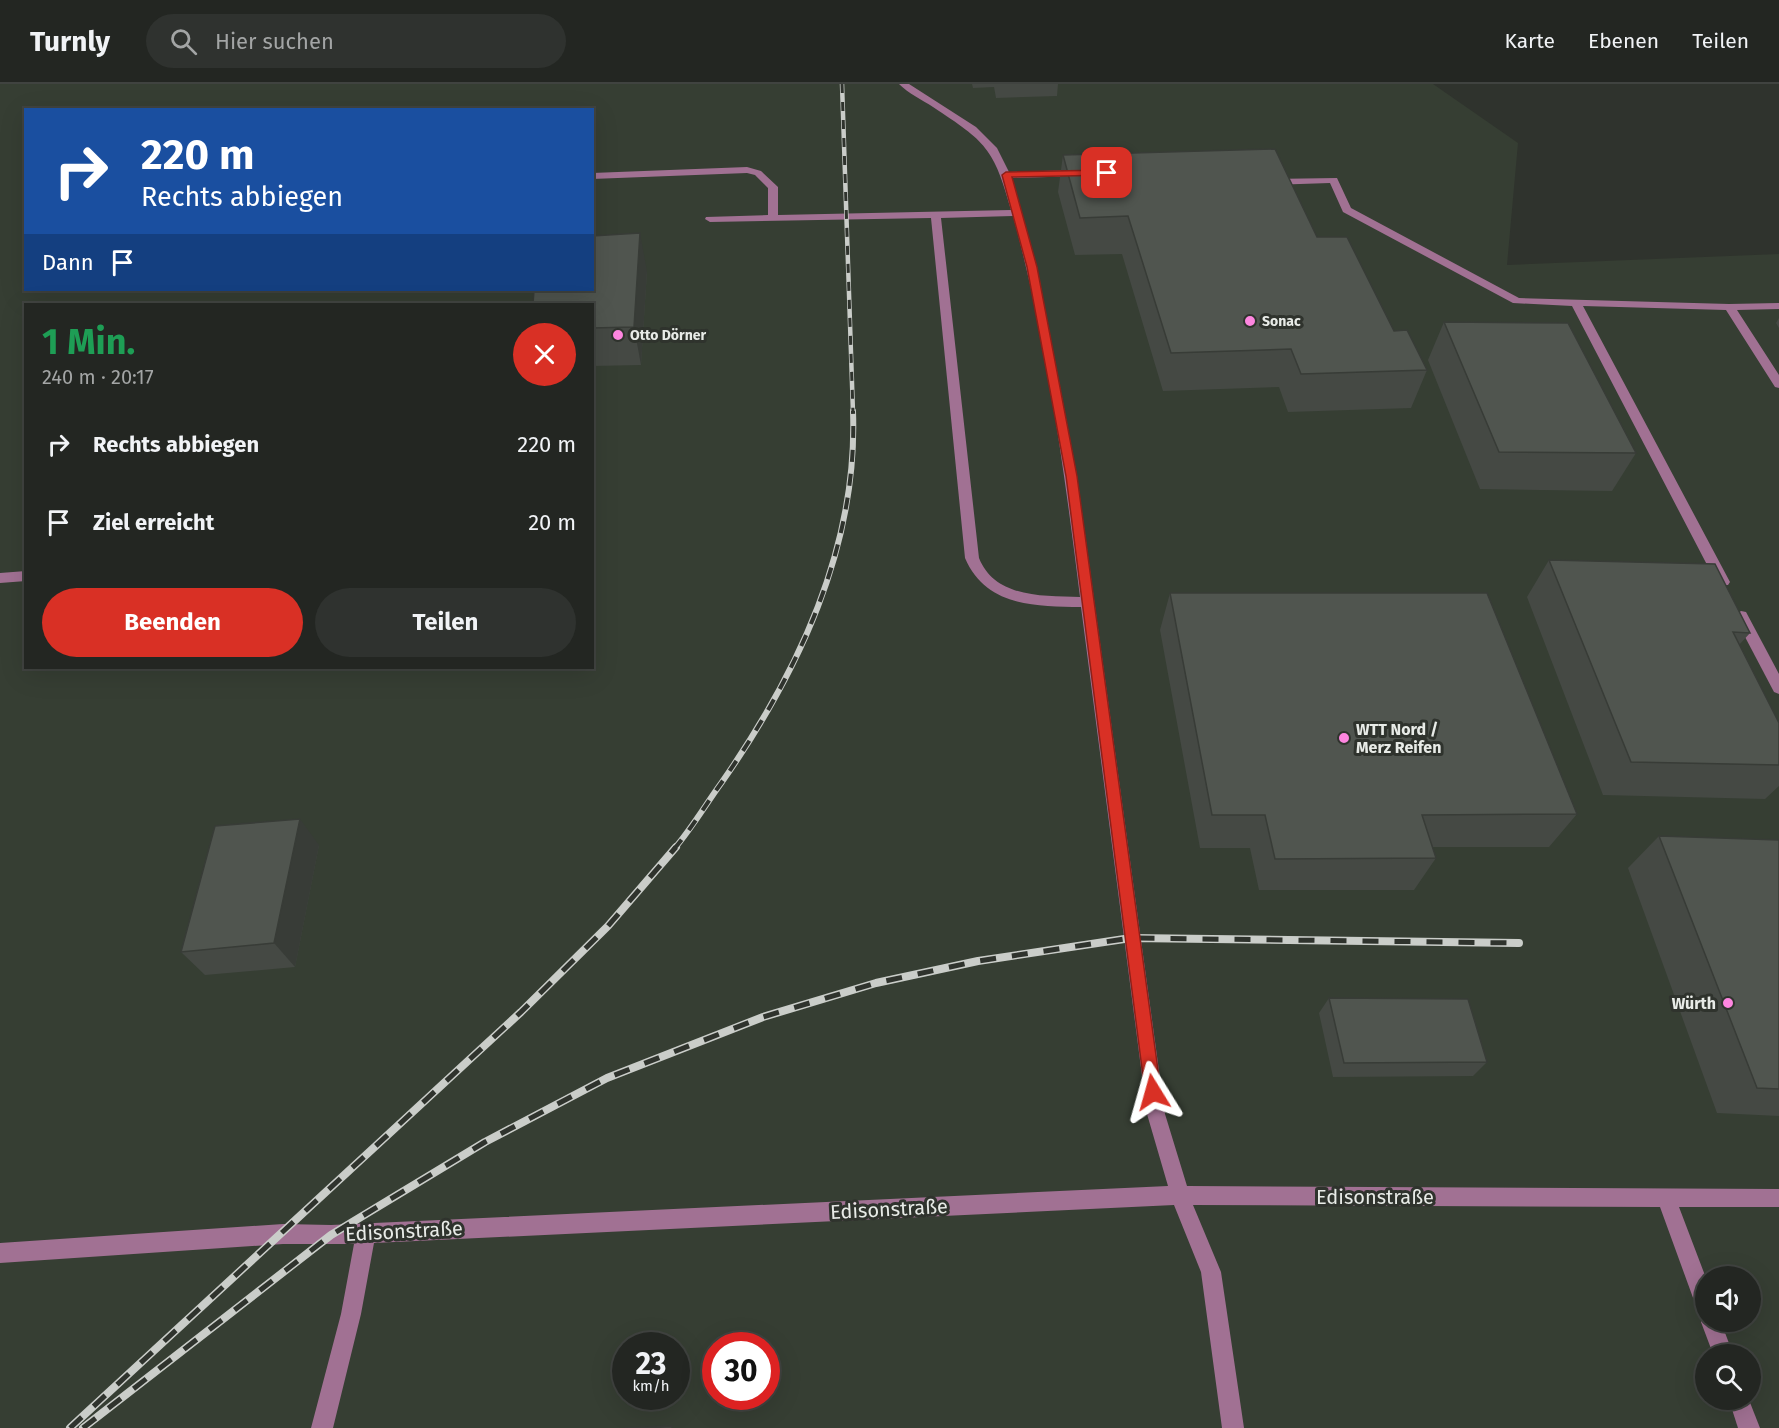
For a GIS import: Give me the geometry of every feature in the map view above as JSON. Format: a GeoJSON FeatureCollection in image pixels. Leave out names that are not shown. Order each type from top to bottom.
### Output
{"type":"FeatureCollection","features":[{"type":"Feature","properties":{"kind":"street"},"geometry":{"type":"LineString","coordinates":[[903,84],[979,134],[994,150],[1006,175],[1032,267],[1071,476],[1156,1114],[1180,1195],[1211,1272],[1233,1428]]}},
{"type":"Feature","properties":{"kind":"street"},"geometry":{"type":"LineString","coordinates":[[594,176],[747,170],[758,173],[773,187],[772,218]]}},
{"type":"Feature","properties":{"kind":"street"},"geometry":{"type":"LineString","coordinates":[[1006,175],[1096,173]]}},
{"type":"Feature","properties":{"kind":"street"},"geometry":{"type":"LineString","coordinates":[[1254,182],[1334,180],[1347,210],[1517,301],[1730,308],[1779,306]]}},
{"type":"Feature","properties":{"kind":"street"},"geometry":{"type":"LineString","coordinates":[[710,219],[1017,213]]}},
{"type":"Feature","properties":{"kind":"street"},"geometry":{"type":"LineString","coordinates":[[936,216],[972,558],[980,575],[1012,594],[1042,600],[1087,602]]}},
{"type":"Feature","properties":{"kind":"street"},"geometry":{"type":"LineString","coordinates":[[1576,303],[1779,688]]}},
{"type":"Feature","properties":{"kind":"street"},"geometry":{"type":"LineString","coordinates":[[1730,308],[1779,384]]}},
{"type":"Feature","properties":{"kind":"street"},"geometry":{"type":"LineString","coordinates":[[0,578],[24,576]]}},
{"type":"Feature","properties":{"kind":"street","name":"Edisonstraße"},"geometry":{"type":"LineString","coordinates":[[0,1253],[283,1234],[366,1233],[1180,1195],[1667,1200],[1779,1198]]}},
{"type":"Feature","properties":{"kind":"street"},"geometry":{"type":"LineString","coordinates":[[1667,1200],[1695,1276]]}},
{"type":"Feature","properties":{"kind":"street"},"geometry":{"type":"LineString","coordinates":[[322,1428],[351,1314],[366,1233]]}},
{"type":"Feature","properties":{"kind":"street"},"geometry":{"type":"LineString","coordinates":[[1743,1410],[1749,1428]]}},
{"type":"Feature","properties":{"kind":"shaded area"},"geometry":{"type":"Polygon","coordinates":[[[0,84],[1433,84],[1518,143],[1507,265],[1779,254],[1779,1428],[0,1428],[0,84]]]}},
{"type":"Feature","properties":{"kind":"building","name":"Sonac"},"geometry":{"type":"Polygon","coordinates":[[[1275,149],[1317,237],[1347,237],[1394,331],[1407,330],[1427,370],[1301,374],[1291,349],[1171,353],[1128,216],[1080,218],[1063,155],[1275,149]]]}},
{"type":"Feature","properties":{"kind":"building"},"geometry":{"type":"Polygon","coordinates":[[[640,233],[634,327],[594,328],[594,303],[533,303],[534,291],[594,291],[594,236],[640,233]]]}},
{"type":"Feature","properties":{"kind":"building"},"geometry":{"type":"Polygon","coordinates":[[[1444,322],[1568,323],[1636,453],[1499,452],[1444,322]]]}},
{"type":"Feature","properties":{"kind":"building"},"geometry":{"type":"Polygon","coordinates":[[[1549,560],[1715,564],[1750,633],[1733,632],[1779,723],[1779,765],[1631,762],[1549,560]]]}},
{"type":"Feature","properties":{"kind":"building","name":"WTT Nord / Merz Reifen"},"geometry":{"type":"Polygon","coordinates":[[[1170,593],[1487,593],[1577,814],[1422,815],[1436,858],[1275,859],[1265,815],[1212,815],[1170,593]]]}},
{"type":"Feature","properties":{"kind":"building"},"geometry":{"type":"Polygon","coordinates":[[[300,819],[274,943],[181,952],[215,826],[300,819]]]}},
{"type":"Feature","properties":{"kind":"building"},"geometry":{"type":"Polygon","coordinates":[[[1659,836],[1779,840],[1779,1089],[1757,1088],[1659,836]]]}},
{"type":"Feature","properties":{"kind":"building"},"geometry":{"type":"Polygon","coordinates":[[[1329,998],[1468,999],[1487,1062],[1344,1063],[1329,998]]]}},
{"type":"Feature","properties":{"kind":"building"},"geometry":{"type":"Polygon","coordinates":[[[672,1426],[672,1428],[623,1428],[672,1426]]]}},
{"type":"Feature","properties":{"kind":"railway"},"geometry":{"type":"LineString","coordinates":[[842,84],[853,412]]}},
{"type":"Feature","properties":{"kind":"railway"},"geometry":{"type":"LineString","coordinates":[[674,849],[750,740],[798,653],[818,607],[834,559],[845,511],[852,462],[853,412]]}},
{"type":"Feature","properties":{"kind":"railway"},"geometry":{"type":"LineString","coordinates":[[70,1428],[521,1012],[608,926],[676,847]]}},
{"type":"Feature","properties":{"kind":"railway"},"geometry":{"type":"LineString","coordinates":[[83,1428],[331,1235],[485,1142],[607,1078],[763,1017],[876,983],[978,961],[1131,938],[1519,943]]}},
{"type":"Feature","properties":{"kind":"place","name":"Sonac"},"geometry":{"type":"Point","coordinates":[1250,321]}},
{"type":"Feature","properties":{"kind":"place","name":"Otto Dörner"},"geometry":{"type":"Point","coordinates":[618,335]}},
{"type":"Feature","properties":{"kind":"place","name":"WTT Nord / Merz Reifen"},"geometry":{"type":"Point","coordinates":[1344,738]}},
{"type":"Feature","properties":{"kind":"place","name":"Würth"},"geometry":{"type":"Point","coordinates":[1728,1003]}},
{"type":"Feature","properties":{"kind":"route"},"geometry":{"type":"LineString","coordinates":[[1107,173],[1006,175],[1032,267],[1071,476],[1153,1092]]}}]}
